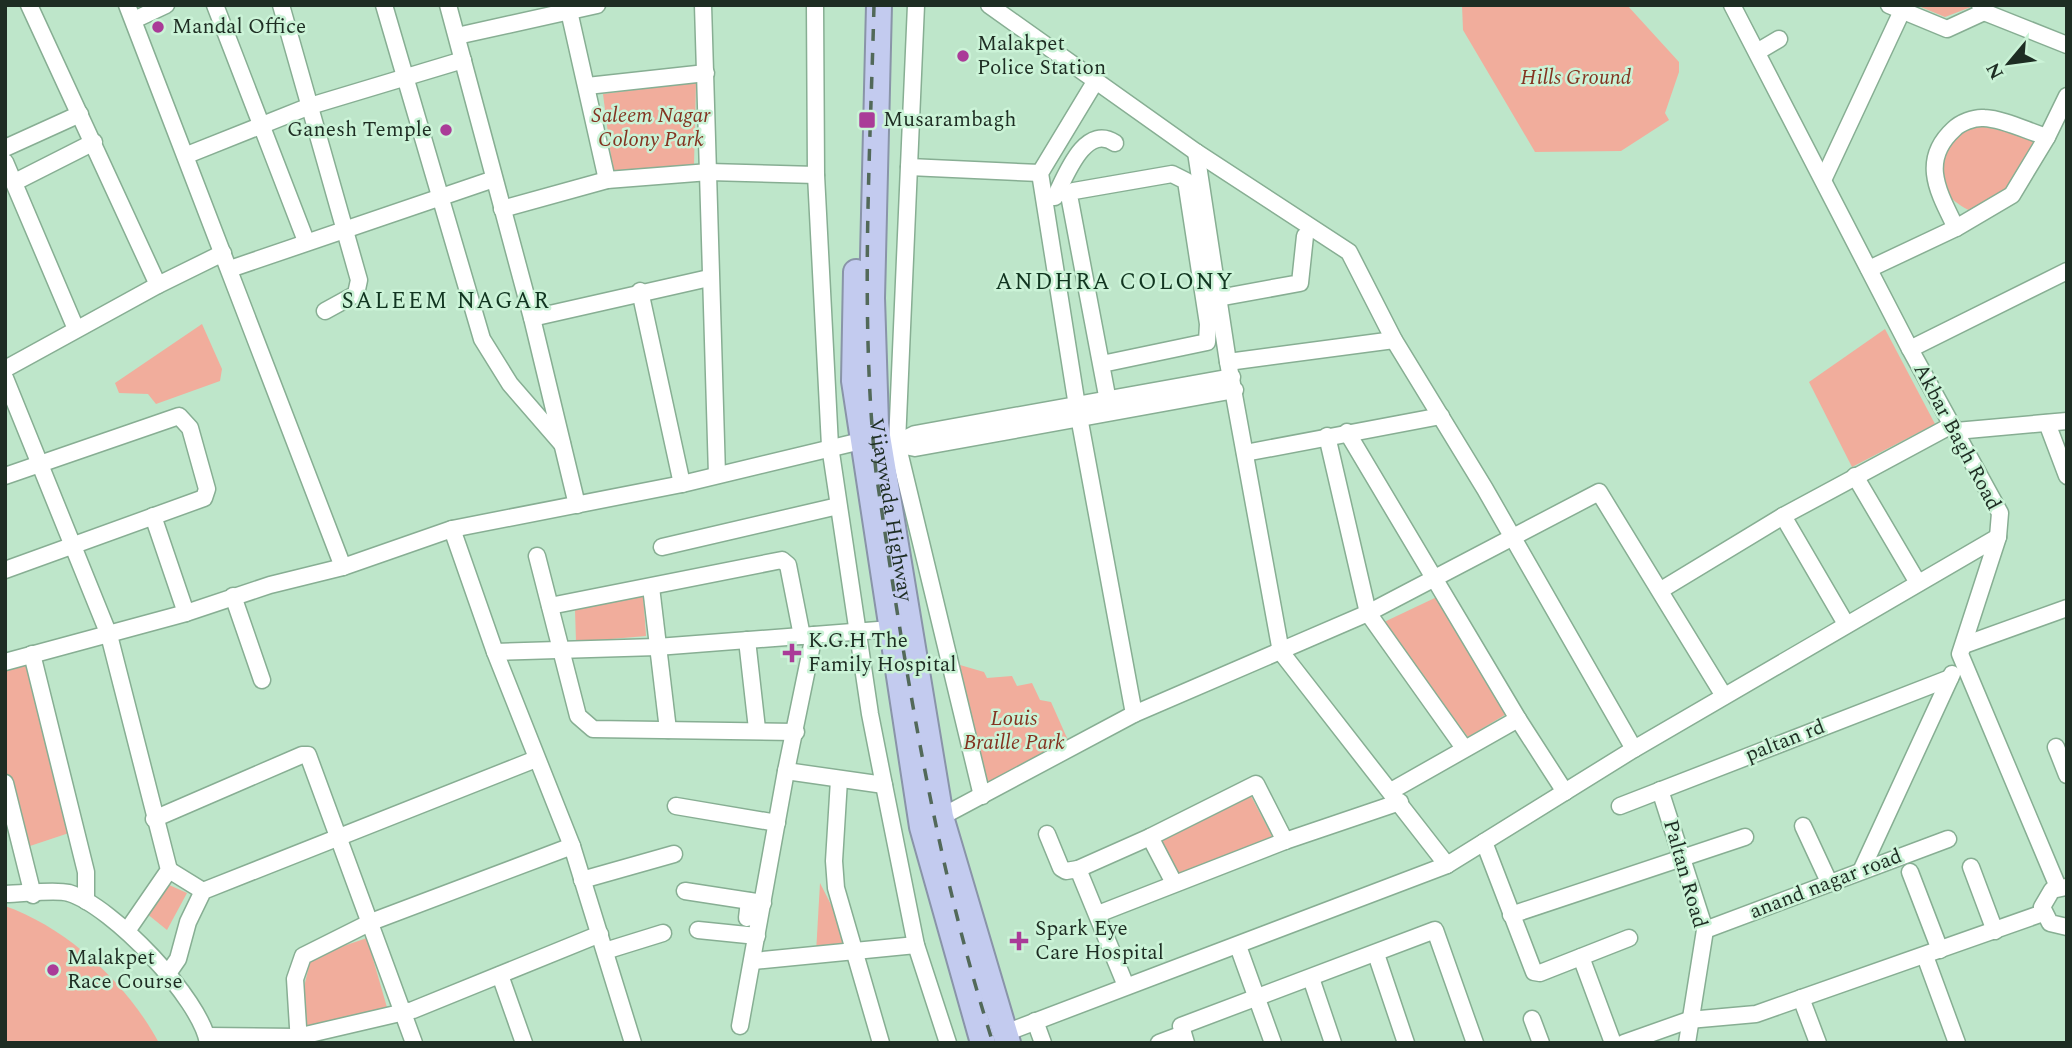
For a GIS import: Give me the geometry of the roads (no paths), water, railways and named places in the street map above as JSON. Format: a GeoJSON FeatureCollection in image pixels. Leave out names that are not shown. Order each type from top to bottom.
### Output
{"type":"FeatureCollection","features":[{"type":"Feature","properties":{"kind":"highway","name":"Vijaywada Highway"},"geometry":{"type":"LineString","coordinates":[[865,5],[864,338],[941,817],[991,1041]]}},
{"type":"Feature","properties":{"kind":"highway","name":"Vijaywada Highway"},"geometry":{"type":"LineString","coordinates":[[864,338],[879,5]]}},
{"type":"Feature","properties":{"kind":"highway","name":"Vijaywada Highway"},"geometry":{"type":"LineString","coordinates":[[879,442],[891,629],[922,827],[991,1041]]}},
{"type":"Feature","properties":{"kind":"street"},"geometry":{"type":"LineString","coordinates":[[29,5],[158,285]]}},
{"type":"Feature","properties":{"kind":"street"},"geometry":{"type":"LineString","coordinates":[[166,5],[131,13],[342,567]]}},
{"type":"Feature","properties":{"kind":"street"},"geometry":{"type":"LineString","coordinates":[[215,5],[306,241]]}},
{"type":"Feature","properties":{"kind":"street"},"geometry":{"type":"LineString","coordinates":[[281,5],[357,270],[358,290],[351,298],[325,311]]}},
{"type":"Feature","properties":{"kind":"street"},"geometry":{"type":"LineString","coordinates":[[384,5],[482,339],[510,384],[564,446]]}},
{"type":"Feature","properties":{"kind":"street"},"geometry":{"type":"LineString","coordinates":[[448,5],[531,318],[577,505]]}},
{"type":"Feature","properties":{"kind":"street"},"geometry":{"type":"LineString","coordinates":[[457,36],[597,5]]}},
{"type":"Feature","properties":{"kind":"street"},"geometry":{"type":"LineString","coordinates":[[703,5],[709,172],[709,278],[717,475]]}},
{"type":"Feature","properties":{"kind":"street"},"geometry":{"type":"LineString","coordinates":[[815,5],[816,175],[830,446],[860,632],[870,714],[884,785],[916,945],[948,1043]]}},
{"type":"Feature","properties":{"kind":"street"},"geometry":{"type":"LineString","coordinates":[[930,5],[916,10],[909,167],[879,442],[982,796]]}},
{"type":"Feature","properties":{"kind":"street"},"geometry":{"type":"LineString","coordinates":[[989,5],[1196,152],[1349,252],[1394,340],[1513,537],[1634,749]]}},
{"type":"Feature","properties":{"kind":"street","name":"Akbar Bagh Road"},"geometry":{"type":"LineString","coordinates":[[1732,5],[1824,178],[1910,349],[2000,513],[1998,537],[1962,649],[1862,869]]}},
{"type":"Feature","properties":{"kind":"street"},"geometry":{"type":"LineString","coordinates":[[1824,178],[1896,8],[1947,29],[1982,9],[2067,45]]}},
{"type":"Feature","properties":{"kind":"street"},"geometry":{"type":"LineString","coordinates":[[569,11],[607,180]]}},
{"type":"Feature","properties":{"kind":"street"},"geometry":{"type":"LineString","coordinates":[[1757,52],[1779,39]]}},
{"type":"Feature","properties":{"kind":"street"},"geometry":{"type":"LineString","coordinates":[[187,155],[310,106],[463,60]]}},
{"type":"Feature","properties":{"kind":"street"},"geometry":{"type":"LineString","coordinates":[[587,86],[706,73]]}},
{"type":"Feature","properties":{"kind":"street"},"geometry":{"type":"LineString","coordinates":[[1040,173],[1095,82]]}},
{"type":"Feature","properties":{"kind":"street"},"geometry":{"type":"LineString","coordinates":[[1869,269],[1956,228],[2011,195],[2047,137],[2067,96]]}},
{"type":"Feature","properties":{"kind":"street"},"geometry":{"type":"LineString","coordinates":[[5,148],[80,114]]}},
{"type":"Feature","properties":{"kind":"street"},"geometry":{"type":"LineString","coordinates":[[1956,228],[1938,191],[1933,166],[1942,140],[1959,124],[1982,117],[2047,137]]}},
{"type":"Feature","properties":{"kind":"street"},"geometry":{"type":"LineString","coordinates":[[1115,143],[1106,137],[1096,137],[1088,141],[1068,170],[1056,197],[1078,412],[1134,714]]}},
{"type":"Feature","properties":{"kind":"street"},"geometry":{"type":"LineString","coordinates":[[15,182],[94,142]]}},
{"type":"Feature","properties":{"kind":"street"},"geometry":{"type":"LineString","coordinates":[[1196,152],[1218,298],[1281,652],[1447,865]]}},
{"type":"Feature","properties":{"kind":"street"},"geometry":{"type":"LineString","coordinates":[[5,162],[76,329]]}},
{"type":"Feature","properties":{"kind":"street"},"geometry":{"type":"LineString","coordinates":[[909,167],[1040,173]]}},
{"type":"Feature","properties":{"kind":"street"},"geometry":{"type":"LineString","coordinates":[[502,209],[607,180],[709,172],[816,175]]}},
{"type":"Feature","properties":{"kind":"street"},"geometry":{"type":"LineString","coordinates":[[1040,173],[1056,197],[1102,364],[1108,401]]}},
{"type":"Feature","properties":{"kind":"street"},"geometry":{"type":"LineString","coordinates":[[1056,197],[1074,191],[1172,174],[1186,181],[1208,324],[1207,342],[1102,364]]}},
{"type":"Feature","properties":{"kind":"street"},"geometry":{"type":"LineString","coordinates":[[230,269],[494,178]]}},
{"type":"Feature","properties":{"kind":"street"},"geometry":{"type":"LineString","coordinates":[[1218,298],[1300,283],[1305,236]]}},
{"type":"Feature","properties":{"kind":"street"},"geometry":{"type":"LineString","coordinates":[[5,369],[158,285],[223,253]]}},
{"type":"Feature","properties":{"kind":"street"},"geometry":{"type":"LineString","coordinates":[[1910,349],[2067,271]]}},
{"type":"Feature","properties":{"kind":"street"},"geometry":{"type":"LineString","coordinates":[[531,318],[640,291],[709,278]]}},
{"type":"Feature","properties":{"kind":"street"},"geometry":{"type":"LineString","coordinates":[[640,291],[682,484]]}},
{"type":"Feature","properties":{"kind":"street"},"geometry":{"type":"LineString","coordinates":[[5,662],[109,635],[186,613],[233,596],[342,567],[452,529],[682,484],[830,446],[879,442],[915,434],[1078,412],[1394,340]]}},
{"type":"Feature","properties":{"kind":"street"},"geometry":{"type":"LineString","coordinates":[[1078,412],[1108,401],[1232,376]]}},
{"type":"Feature","properties":{"kind":"street"},"geometry":{"type":"LineString","coordinates":[[5,378],[109,635],[169,870],[203,891]]}},
{"type":"Feature","properties":{"kind":"street"},"geometry":{"type":"LineString","coordinates":[[5,476],[179,416],[190,428],[206,496],[74,547],[5,570]]}},
{"type":"Feature","properties":{"kind":"street"},"geometry":{"type":"LineString","coordinates":[[1245,453],[1441,416]]}},
{"type":"Feature","properties":{"kind":"street"},"geometry":{"type":"LineString","coordinates":[[1661,590],[1783,516],[1856,476],[1954,428],[2067,421]]}},
{"type":"Feature","properties":{"kind":"street"},"geometry":{"type":"LineString","coordinates":[[2047,423],[2067,476]]}},
{"type":"Feature","properties":{"kind":"street"},"geometry":{"type":"LineString","coordinates":[[1347,432],[1518,719],[1565,792]]}},
{"type":"Feature","properties":{"kind":"street"},"geometry":{"type":"LineString","coordinates":[[1327,436],[1368,613],[1464,748]]}},
{"type":"Feature","properties":{"kind":"street"},"geometry":{"type":"LineString","coordinates":[[1856,476],[1918,583]]}},
{"type":"Feature","properties":{"kind":"street"},"geometry":{"type":"LineString","coordinates":[[941,817],[1134,714],[1368,613],[1599,492],[1724,696]]}},
{"type":"Feature","properties":{"kind":"street"},"geometry":{"type":"LineString","coordinates":[[662,547],[838,506]]}},
{"type":"Feature","properties":{"kind":"street"},"geometry":{"type":"LineString","coordinates":[[153,516],[186,613]]}},
{"type":"Feature","properties":{"kind":"street"},"geometry":{"type":"LineString","coordinates":[[1783,516],[1846,624]]}},
{"type":"Feature","properties":{"kind":"street"},"geometry":{"type":"LineString","coordinates":[[452,529],[495,652],[572,846],[633,1043]]}},
{"type":"Feature","properties":{"kind":"street"},"geometry":{"type":"LineString","coordinates":[[991,1041],[1035,1021],[1447,865],[1634,749],[1998,537]]}},
{"type":"Feature","properties":{"kind":"street"},"geometry":{"type":"LineString","coordinates":[[537,556],[564,650],[578,716],[583,723],[593,729],[757,729],[796,732]]}},
{"type":"Feature","properties":{"kind":"street"},"geometry":{"type":"LineString","coordinates":[[550,606],[782,560],[788,565],[808,636],[796,732],[777,823],[747,934],[753,961],[740,1026]]}},
{"type":"Feature","properties":{"kind":"street"},"geometry":{"type":"LineString","coordinates":[[651,587],[668,730]]}},
{"type":"Feature","properties":{"kind":"street"},"geometry":{"type":"LineString","coordinates":[[233,596],[262,680]]}},
{"type":"Feature","properties":{"kind":"street"},"geometry":{"type":"LineString","coordinates":[[2043,913],[2047,894],[2062,887],[1962,649],[2067,608]]}},
{"type":"Feature","properties":{"kind":"street"},"geometry":{"type":"LineString","coordinates":[[495,652],[657,647],[891,629]]}},
{"type":"Feature","properties":{"kind":"street"},"geometry":{"type":"LineString","coordinates":[[747,640],[757,729]]}},
{"type":"Feature","properties":{"kind":"street"},"geometry":{"type":"LineString","coordinates":[[33,654],[86,872],[86,901]]}},
{"type":"Feature","properties":{"kind":"street","name":"paltan rd"},"geometry":{"type":"LineString","coordinates":[[1620,806],[1950,678]]}},
{"type":"Feature","properties":{"kind":"street"},"geometry":{"type":"LineString","coordinates":[[1098,914],[1395,797],[1464,748],[1518,719]]}},
{"type":"Feature","properties":{"kind":"street"},"geometry":{"type":"LineString","coordinates":[[2056,747],[2067,775]]}},
{"type":"Feature","properties":{"kind":"street"},"geometry":{"type":"LineString","coordinates":[[154,819],[306,754],[311,758],[414,1043]]}},
{"type":"Feature","properties":{"kind":"street"},"geometry":{"type":"LineString","coordinates":[[169,972],[178,959],[188,922],[203,891],[341,839],[536,759]]}},
{"type":"Feature","properties":{"kind":"street"},"geometry":{"type":"LineString","coordinates":[[786,771],[884,785]]}},
{"type":"Feature","properties":{"kind":"street"},"geometry":{"type":"LineString","coordinates":[[839,780],[834,861],[836,888],[881,1043]]}},
{"type":"Feature","properties":{"kind":"street"},"geometry":{"type":"LineString","coordinates":[[5,783],[33,895]]}},
{"type":"Feature","properties":{"kind":"street"},"geometry":{"type":"LineString","coordinates":[[1047,834],[1061,868],[1066,871],[1078,869],[1150,837],[1256,783],[1285,841]]}},
{"type":"Feature","properties":{"kind":"street","name":"Paltan Road"},"geometry":{"type":"LineString","coordinates":[[1660,790],[1705,930],[1689,1035]]}},
{"type":"Feature","properties":{"kind":"street"},"geometry":{"type":"LineString","coordinates":[[676,806],[777,823]]}},
{"type":"Feature","properties":{"kind":"street"},"geometry":{"type":"LineString","coordinates":[[1803,826],[1829,882]]}},
{"type":"Feature","properties":{"kind":"street"},"geometry":{"type":"LineString","coordinates":[[1150,837],[1174,883]]}},
{"type":"Feature","properties":{"kind":"street"},"geometry":{"type":"LineString","coordinates":[[1511,915],[1745,837]]}},
{"type":"Feature","properties":{"kind":"street","name":"anand nagar road"},"geometry":{"type":"LineString","coordinates":[[1705,930],[1948,839]]}},
{"type":"Feature","properties":{"kind":"street"},"geometry":{"type":"LineString","coordinates":[[1484,842],[1534,972],[1540,973],[1629,938]]}},
{"type":"Feature","properties":{"kind":"street"},"geometry":{"type":"LineString","coordinates":[[298,1040],[295,979],[303,956],[371,922],[572,846]]}},
{"type":"Feature","properties":{"kind":"street"},"geometry":{"type":"LineString","coordinates":[[582,880],[674,854]]}},
{"type":"Feature","properties":{"kind":"street"},"geometry":{"type":"LineString","coordinates":[[1971,867],[1995,931]]}},
{"type":"Feature","properties":{"kind":"street"},"geometry":{"type":"LineString","coordinates":[[1078,869],[1126,986]]}},
{"type":"Feature","properties":{"kind":"street"},"geometry":{"type":"LineString","coordinates":[[127,931],[169,870]]}},
{"type":"Feature","properties":{"kind":"street"},"geometry":{"type":"LineString","coordinates":[[1910,872],[1957,1043]]}},
{"type":"Feature","properties":{"kind":"street"},"geometry":{"type":"LineString","coordinates":[[685,891],[756,902]]}},
{"type":"Feature","properties":{"kind":"street"},"geometry":{"type":"LineString","coordinates":[[5,894],[67,892],[86,901],[127,931],[169,972],[207,1040],[298,1040],[404,1012],[600,934]]}},
{"type":"Feature","properties":{"kind":"street"},"geometry":{"type":"LineString","coordinates":[[1624,1043],[1689,1035],[2043,913]]}},
{"type":"Feature","properties":{"kind":"street"},"geometry":{"type":"LineString","coordinates":[[2043,913],[2055,926],[2067,927]]}},
{"type":"Feature","properties":{"kind":"street"},"geometry":{"type":"LineString","coordinates":[[698,930],[747,934]]}},
{"type":"Feature","properties":{"kind":"street"},"geometry":{"type":"LineString","coordinates":[[1159,1043],[1184,1038],[1181,1026],[1435,930],[1475,1043]]}},
{"type":"Feature","properties":{"kind":"street"},"geometry":{"type":"LineString","coordinates":[[605,951],[663,933]]}},
{"type":"Feature","properties":{"kind":"street"},"geometry":{"type":"LineString","coordinates":[[753,961],[916,945]]}},
{"type":"Feature","properties":{"kind":"street"},"geometry":{"type":"LineString","coordinates":[[1238,946],[1273,1043]]}},
{"type":"Feature","properties":{"kind":"street"},"geometry":{"type":"LineString","coordinates":[[1376,954],[1406,1043]]}},
{"type":"Feature","properties":{"kind":"street"},"geometry":{"type":"LineString","coordinates":[[1581,957],[1613,1043]]}},
{"type":"Feature","properties":{"kind":"street"},"geometry":{"type":"LineString","coordinates":[[500,975],[524,1043]]}},
{"type":"Feature","properties":{"kind":"street"},"geometry":{"type":"LineString","coordinates":[[1311,978],[1333,1043]]}},
{"type":"Feature","properties":{"kind":"street"},"geometry":{"type":"LineString","coordinates":[[1801,998],[1818,1043]]}},
{"type":"Feature","properties":{"kind":"street"},"geometry":{"type":"LineString","coordinates":[[1532,1019],[1541,1043]]}},
{"type":"Feature","properties":{"kind":"street"},"geometry":{"type":"LineString","coordinates":[[1035,1021],[1043,1043]]}},
{"type":"Feature","properties":{"kind":"railway"},"geometry":{"type":"LineString","coordinates":[[874,5],[867,297],[876,472],[910,688],[937,832],[972,974],[993,1043]]}},
{"type":"Feature","properties":{"kind":"place","name":"Mandal Office"},"geometry":{"type":"Point","coordinates":[158,27]}},
{"type":"Feature","properties":{"kind":"place","name":"Malakpet Police Station"},"geometry":{"type":"Point","coordinates":[963,56]}},
{"type":"Feature","properties":{"kind":"place","name":"Musarambagh"},"geometry":{"type":"Point","coordinates":[867,120]}},
{"type":"Feature","properties":{"kind":"place","name":"Ganesh Temple"},"geometry":{"type":"Point","coordinates":[446,130]}},
{"type":"Feature","properties":{"kind":"place","name":"K.G.H The Family Hospital"},"geometry":{"type":"Point","coordinates":[792,653]}},
{"type":"Feature","properties":{"kind":"place","name":"Spark Eye Care Hospital"},"geometry":{"type":"Point","coordinates":[1019,941]}},
{"type":"Feature","properties":{"kind":"place","name":"Malakpet Race Course"},"geometry":{"type":"Point","coordinates":[53,970]}},
{"type":"Feature","properties":{"kind":"district","name":"ANDHRA COLONY"},"geometry":{"type":"Point","coordinates":[1115,282]}},
{"type":"Feature","properties":{"kind":"district","name":"SALEEM NAGAR"},"geometry":{"type":"Point","coordinates":[446,301]}},
{"type":"Feature","properties":{"kind":"park label","name":"Hills Ground"},"geometry":{"type":"Point","coordinates":[1576,78]}},
{"type":"Feature","properties":{"kind":"park label","name":"Saleem Nagar Colony Park"},"geometry":{"type":"Point","coordinates":[651,128]}},
{"type":"Feature","properties":{"kind":"park label","name":"Louis Braille Park"},"geometry":{"type":"Point","coordinates":[1014,731]}}]}
